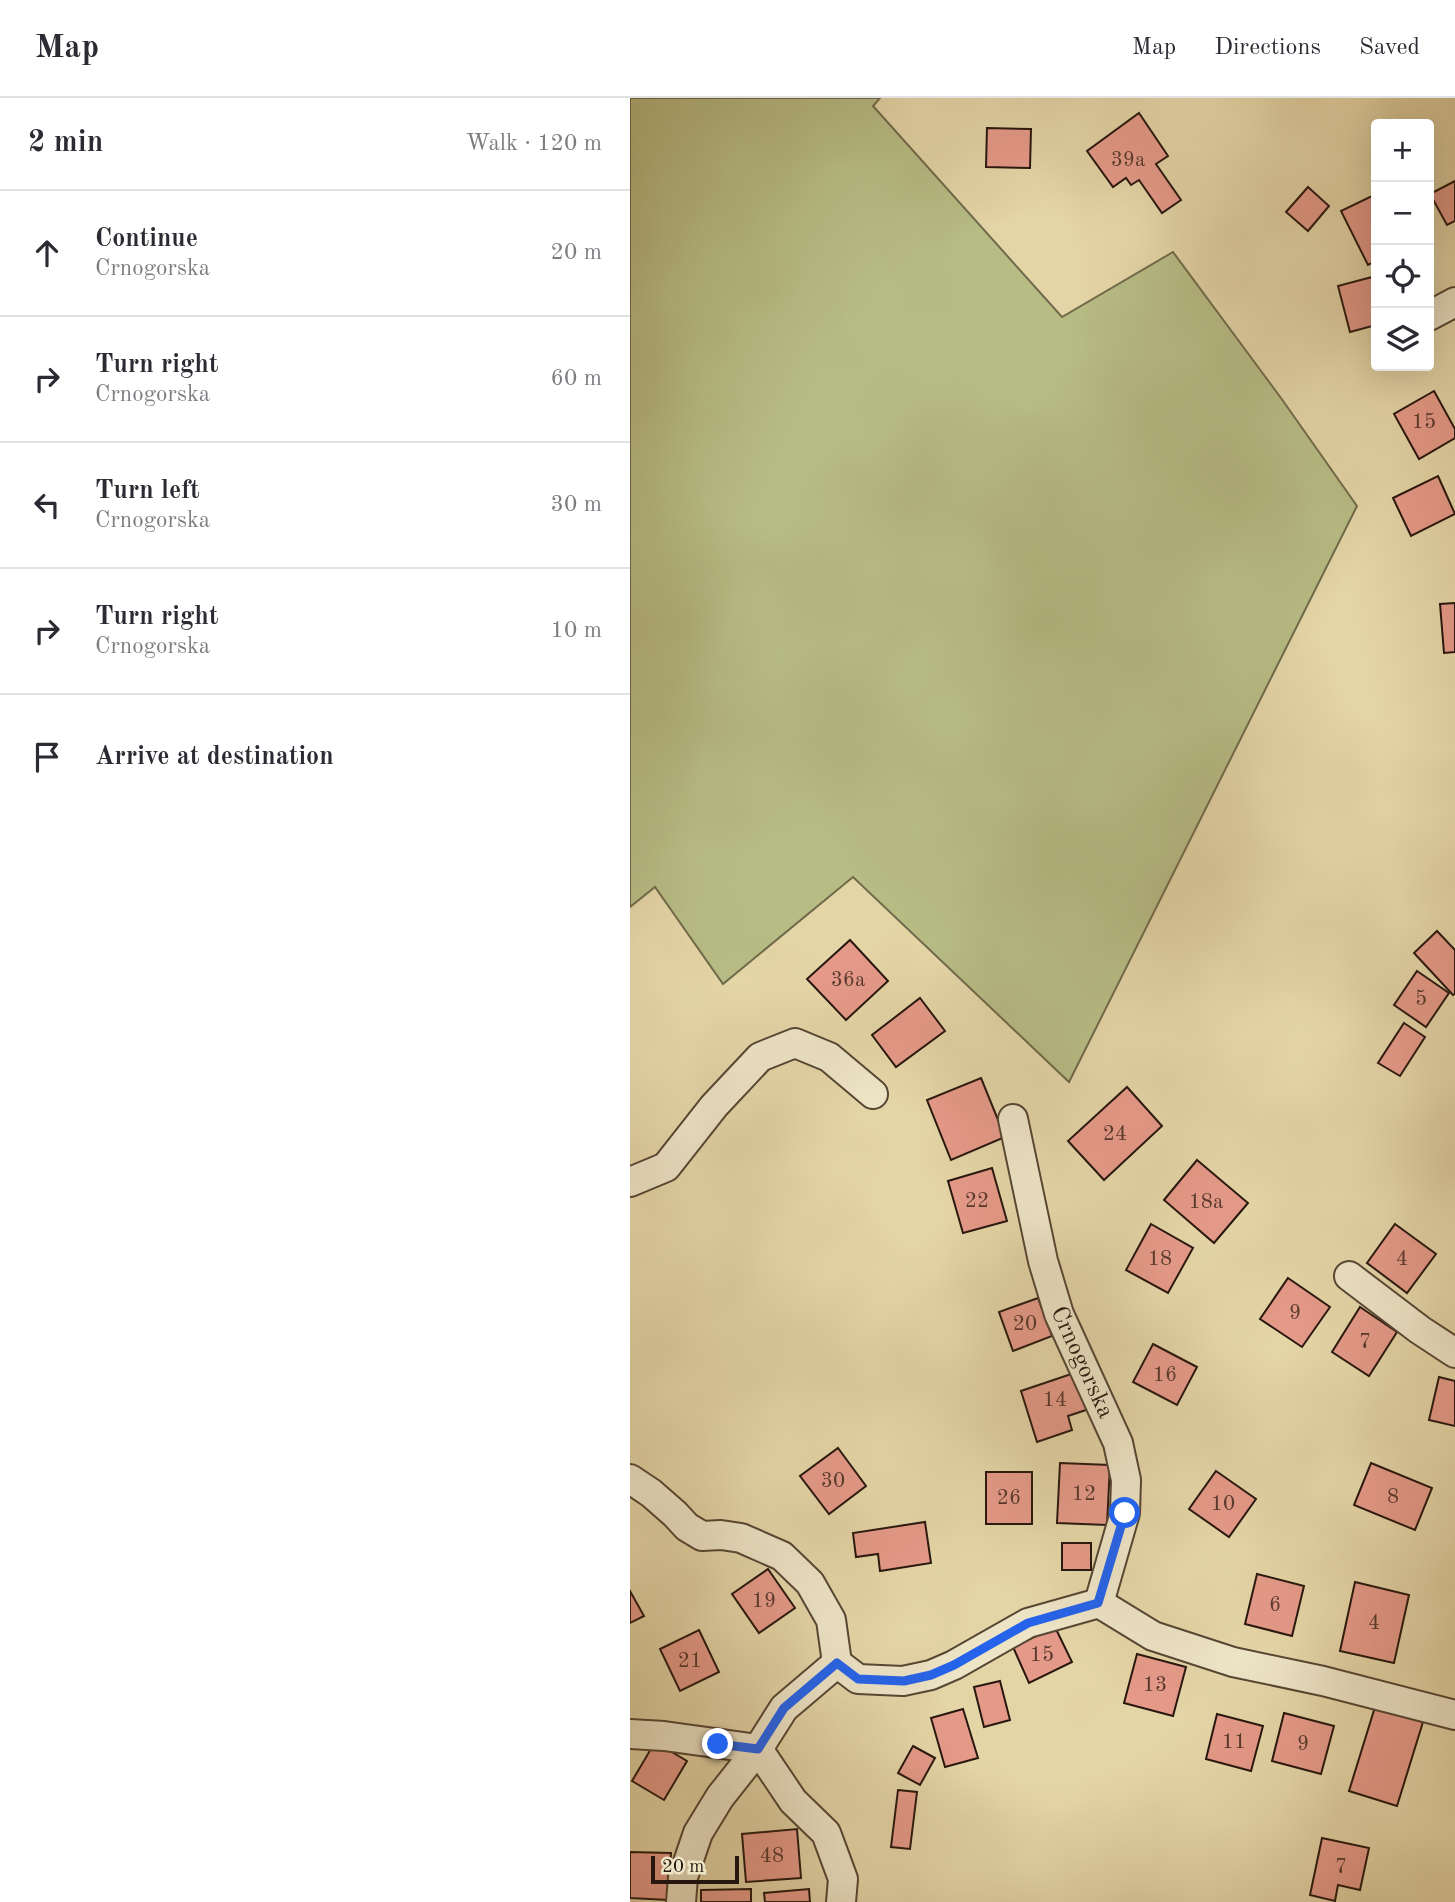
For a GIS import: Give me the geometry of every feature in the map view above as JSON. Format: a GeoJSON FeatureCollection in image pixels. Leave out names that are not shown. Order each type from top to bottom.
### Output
{"type":"FeatureCollection","features":[{"type":"Feature","properties":{"kind":"street"},"geometry":{"type":"LineString","coordinates":[[1434,313],[1455,302]]}},
{"type":"Feature","properties":{"kind":"street"},"geometry":{"type":"LineString","coordinates":[[630,1182],[666,1167],[714,1106],[760,1057],[795,1043],[830,1057],[873,1094]]}},
{"type":"Feature","properties":{"kind":"street","name":"Crnogorska"},"geometry":{"type":"LineString","coordinates":[[1013,1119],[1043,1261],[1059,1314],[1118,1443],[1126,1480],[1125,1513],[1098,1603]]}},
{"type":"Feature","properties":{"kind":"street"},"geometry":{"type":"LineString","coordinates":[[1349,1276],[1455,1353]]}},
{"type":"Feature","properties":{"kind":"street"},"geometry":{"type":"LineString","coordinates":[[630,1479],[659,1500],[687,1527],[702,1536],[741,1538],[782,1556],[810,1583],[831,1620],[837,1663],[858,1679],[904,1681],[931,1675],[1028,1623],[1098,1603],[1153,1636],[1233,1662],[1323,1681],[1455,1715]]}},
{"type":"Feature","properties":{"kind":"street"},"geometry":{"type":"LineString","coordinates":[[681,1902],[683,1877],[698,1833],[720,1797],[758,1749],[784,1708],[837,1663]]}},
{"type":"Feature","properties":{"kind":"street"},"geometry":{"type":"LineString","coordinates":[[630,1734],[758,1749],[793,1801],[826,1833],[843,1879],[841,1902]]}},
{"type":"Feature","properties":{"kind":"green space"},"geometry":{"type":"Polygon","coordinates":[[[630,98],[880,98],[873,106],[1062,317],[1173,252],[1357,506],[1069,1082],[853,877],[723,984],[655,887],[630,907],[630,98]]]}},
{"type":"Feature","properties":{"kind":"building"},"geometry":{"type":"Polygon","coordinates":[[[1139,113],[1168,156],[1156,164],[1181,200],[1162,213],[1139,180],[1131,185],[1126,178],[1113,187],[1087,151],[1139,113]]]}},
{"type":"Feature","properties":{"kind":"building"},"geometry":{"type":"Polygon","coordinates":[[[987,128],[1031,129],[1030,168],[986,167],[987,128]]]}},
{"type":"Feature","properties":{"kind":"building"},"geometry":{"type":"Polygon","coordinates":[[[1455,181],[1455,221],[1447,225],[1434,201],[1434,192],[1455,181]]]}},
{"type":"Feature","properties":{"kind":"building"},"geometry":{"type":"Polygon","coordinates":[[[1308,187],[1329,206],[1308,231],[1286,212],[1308,187]]]}},
{"type":"Feature","properties":{"kind":"building"},"geometry":{"type":"Polygon","coordinates":[[[1371,196],[1371,264],[1368,265],[1341,211],[1371,196]]]}},
{"type":"Feature","properties":{"kind":"building"},"geometry":{"type":"Polygon","coordinates":[[[1371,277],[1371,326],[1350,332],[1338,286],[1371,277]]]}},
{"type":"Feature","properties":{"kind":"building"},"geometry":{"type":"Polygon","coordinates":[[[1434,391],[1455,429],[1455,438],[1419,459],[1394,414],[1434,391]]]}},
{"type":"Feature","properties":{"kind":"building"},"geometry":{"type":"Polygon","coordinates":[[[1438,476],[1455,514],[1411,536],[1393,498],[1438,476]]]}},
{"type":"Feature","properties":{"kind":"building"},"geometry":{"type":"Polygon","coordinates":[[[1455,603],[1455,652],[1444,653],[1440,604],[1455,603]]]}},
{"type":"Feature","properties":{"kind":"building"},"geometry":{"type":"Polygon","coordinates":[[[1437,931],[1455,950],[1453,995],[1414,953],[1437,931]]]}},
{"type":"Feature","properties":{"kind":"building"},"geometry":{"type":"Polygon","coordinates":[[[850,940],[888,981],[846,1020],[807,979],[850,940]]]}},
{"type":"Feature","properties":{"kind":"building"},"geometry":{"type":"Polygon","coordinates":[[[1417,971],[1449,993],[1426,1027],[1394,1005],[1417,971]]]}},
{"type":"Feature","properties":{"kind":"building"},"geometry":{"type":"Polygon","coordinates":[[[920,998],[945,1031],[896,1067],[872,1035],[920,998]]]}},
{"type":"Feature","properties":{"kind":"building"},"geometry":{"type":"Polygon","coordinates":[[[1404,1023],[1425,1037],[1400,1076],[1378,1063],[1404,1023]]]}},
{"type":"Feature","properties":{"kind":"building"},"geometry":{"type":"Polygon","coordinates":[[[981,1078],[1005,1137],[951,1160],[927,1100],[981,1078]]]}},
{"type":"Feature","properties":{"kind":"building"},"geometry":{"type":"Polygon","coordinates":[[[1127,1087],[1162,1126],[1104,1180],[1068,1141],[1127,1087]]]}},
{"type":"Feature","properties":{"kind":"building"},"geometry":{"type":"Polygon","coordinates":[[[1197,1160],[1248,1203],[1214,1243],[1164,1200],[1197,1160]]]}},
{"type":"Feature","properties":{"kind":"building"},"geometry":{"type":"Polygon","coordinates":[[[992,1168],[1007,1221],[963,1233],[948,1181],[992,1168]]]}},
{"type":"Feature","properties":{"kind":"building"},"geometry":{"type":"Polygon","coordinates":[[[1151,1224],[1193,1248],[1168,1293],[1126,1270],[1151,1224]]]}},
{"type":"Feature","properties":{"kind":"building"},"geometry":{"type":"Polygon","coordinates":[[[1395,1224],[1436,1254],[1407,1293],[1367,1263],[1395,1224]]]}},
{"type":"Feature","properties":{"kind":"building"},"geometry":{"type":"Polygon","coordinates":[[[1288,1278],[1330,1307],[1302,1347],[1260,1319],[1288,1278]]]}},
{"type":"Feature","properties":{"kind":"building"},"geometry":{"type":"Polygon","coordinates":[[[1038,1298],[1052,1336],[1013,1351],[999,1312],[1038,1298]]]}},
{"type":"Feature","properties":{"kind":"building"},"geometry":{"type":"Polygon","coordinates":[[[1360,1307],[1397,1332],[1369,1376],[1332,1352],[1360,1307]]]}},
{"type":"Feature","properties":{"kind":"building"},"geometry":{"type":"Polygon","coordinates":[[[1153,1344],[1197,1367],[1177,1405],[1133,1382],[1153,1344]]]}},
{"type":"Feature","properties":{"kind":"building"},"geometry":{"type":"Polygon","coordinates":[[[1077,1372],[1089,1409],[1068,1416],[1072,1430],[1037,1442],[1021,1391],[1077,1372]]]}},
{"type":"Feature","properties":{"kind":"building"},"geometry":{"type":"Polygon","coordinates":[[[1439,1377],[1455,1381],[1455,1426],[1429,1420],[1439,1377]]]}},
{"type":"Feature","properties":{"kind":"building"},"geometry":{"type":"Polygon","coordinates":[[[838,1448],[866,1486],[829,1514],[800,1476],[838,1448]]]}},
{"type":"Feature","properties":{"kind":"building"},"geometry":{"type":"Polygon","coordinates":[[[1060,1463],[1110,1465],[1107,1525],[1057,1523],[1060,1463]]]}},
{"type":"Feature","properties":{"kind":"building"},"geometry":{"type":"Polygon","coordinates":[[[1371,1463],[1432,1488],[1415,1530],[1354,1505],[1371,1463]]]}},
{"type":"Feature","properties":{"kind":"building"},"geometry":{"type":"Polygon","coordinates":[[[1216,1471],[1256,1499],[1229,1537],[1189,1509],[1216,1471]]]}},
{"type":"Feature","properties":{"kind":"building"},"geometry":{"type":"Polygon","coordinates":[[[986,1472],[1032,1472],[1032,1524],[986,1524],[986,1472]]]}},
{"type":"Feature","properties":{"kind":"building"},"geometry":{"type":"Polygon","coordinates":[[[925,1522],[931,1563],[880,1571],[878,1554],[856,1557],[853,1533],[925,1522]]]}},
{"type":"Feature","properties":{"kind":"building"},"geometry":{"type":"Polygon","coordinates":[[[1062,1543],[1091,1543],[1091,1570],[1062,1570],[1062,1543]]]}},
{"type":"Feature","properties":{"kind":"building"},"geometry":{"type":"Polygon","coordinates":[[[768,1569],[795,1608],[759,1633],[732,1594],[768,1569]]]}},
{"type":"Feature","properties":{"kind":"building"},"geometry":{"type":"Polygon","coordinates":[[[1257,1574],[1304,1586],[1292,1636],[1245,1624],[1257,1574]]]}},
{"type":"Feature","properties":{"kind":"building"},"geometry":{"type":"Polygon","coordinates":[[[1355,1582],[1409,1595],[1394,1663],[1340,1651],[1355,1582]]]}},
{"type":"Feature","properties":{"kind":"building"},"geometry":{"type":"Polygon","coordinates":[[[630,1591],[644,1616],[630,1623],[630,1591]]]}},
{"type":"Feature","properties":{"kind":"building"},"geometry":{"type":"Polygon","coordinates":[[[1055,1627],[1072,1662],[1029,1683],[1013,1647],[1055,1627]]]}},
{"type":"Feature","properties":{"kind":"building"},"geometry":{"type":"Polygon","coordinates":[[[699,1630],[719,1672],[680,1691],[660,1649],[699,1630]]]}},
{"type":"Feature","properties":{"kind":"building"},"geometry":{"type":"Polygon","coordinates":[[[1137,1654],[1186,1667],[1173,1716],[1124,1703],[1137,1654]]]}},
{"type":"Feature","properties":{"kind":"building"},"geometry":{"type":"Polygon","coordinates":[[[1000,1681],[1010,1720],[984,1727],[974,1687],[1000,1681]]]}},
{"type":"Feature","properties":{"kind":"building"},"geometry":{"type":"Polygon","coordinates":[[[1375,1707],[1423,1722],[1397,1806],[1349,1791],[1375,1707]]]}},
{"type":"Feature","properties":{"kind":"building"},"geometry":{"type":"Polygon","coordinates":[[[963,1709],[978,1758],[945,1767],[931,1718],[963,1709]]]}},
{"type":"Feature","properties":{"kind":"building"},"geometry":{"type":"Polygon","coordinates":[[[1284,1713],[1334,1726],[1321,1774],[1272,1761],[1284,1713]]]}},
{"type":"Feature","properties":{"kind":"building"},"geometry":{"type":"Polygon","coordinates":[[[1217,1714],[1263,1726],[1251,1771],[1206,1759],[1217,1714]]]}},
{"type":"Feature","properties":{"kind":"building"},"geometry":{"type":"Polygon","coordinates":[[[655,1742],[687,1761],[664,1800],[632,1781],[655,1742]]]}},
{"type":"Feature","properties":{"kind":"building"},"geometry":{"type":"Polygon","coordinates":[[[913,1746],[935,1758],[920,1785],[898,1773],[913,1746]]]}},
{"type":"Feature","properties":{"kind":"building"},"geometry":{"type":"Polygon","coordinates":[[[898,1790],[917,1792],[910,1849],[891,1847],[898,1790]]]}},
{"type":"Feature","properties":{"kind":"building"},"geometry":{"type":"Polygon","coordinates":[[[797,1829],[801,1878],[746,1882],[742,1834],[797,1829]]]}},
{"type":"Feature","properties":{"kind":"building"},"geometry":{"type":"Polygon","coordinates":[[[1322,1838],[1369,1848],[1360,1890],[1338,1885],[1335,1901],[1310,1895],[1322,1838]]]}},
{"type":"Feature","properties":{"kind":"building"},"geometry":{"type":"Polygon","coordinates":[[[630,1852],[671,1853],[668,1900],[630,1898],[630,1852]]]}},
{"type":"Feature","properties":{"kind":"building"},"geometry":{"type":"Polygon","coordinates":[[[751,1889],[751,1902],[701,1902],[701,1890],[751,1889]]]}},
{"type":"Feature","properties":{"kind":"building"},"geometry":{"type":"Polygon","coordinates":[[[809,1889],[810,1902],[765,1902],[764,1893],[809,1889]]]}},
{"type":"Feature","properties":{"kind":"route"},"geometry":{"type":"LineString","coordinates":[[718,1744],[758,1749],[784,1708],[837,1663],[858,1679],[904,1681],[931,1675],[1028,1623],[1098,1603],[1125,1513]]}}]}
